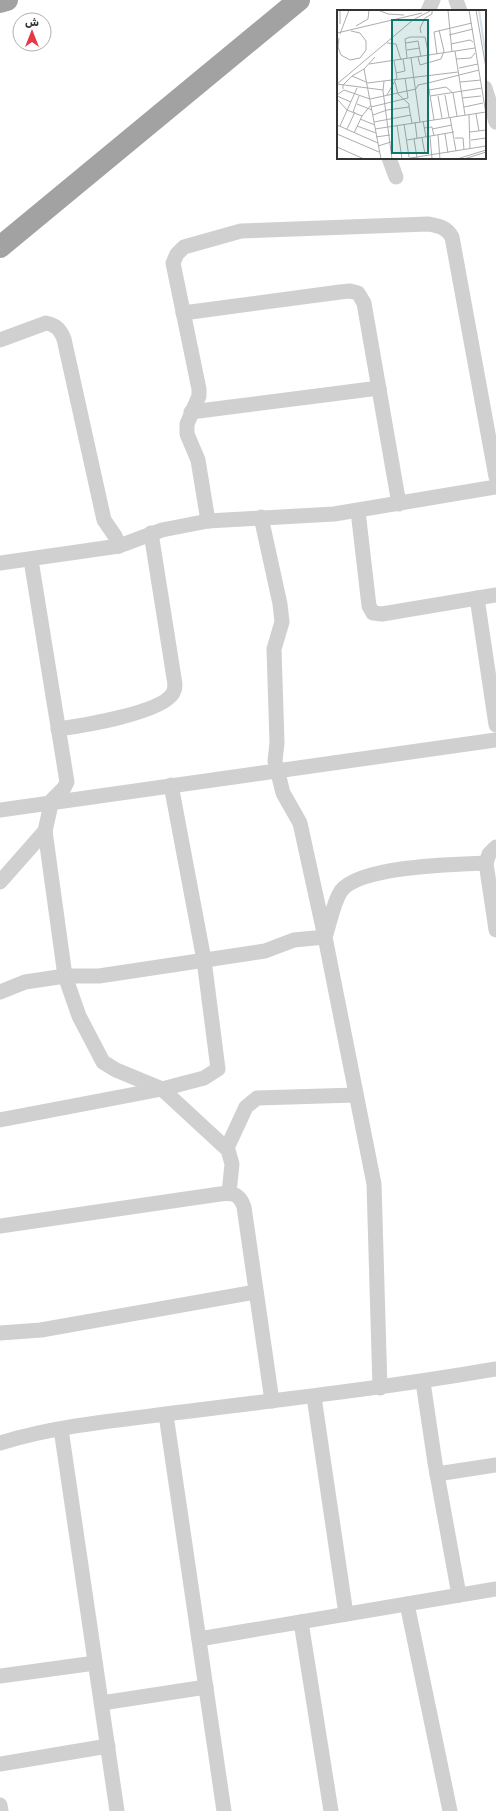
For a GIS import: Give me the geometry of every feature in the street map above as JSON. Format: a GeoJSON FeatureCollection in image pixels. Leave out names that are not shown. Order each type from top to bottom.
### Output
{"type":"FeatureCollection","features":[{"type":"Feature","properties":{"kind":"highway"},"geometry":{"type":"LineString","coordinates":[[0,2],[7,0]]}},
{"type":"Feature","properties":{"kind":"highway"},"geometry":{"type":"LineString","coordinates":[[0,247],[299,0]]}},
{"type":"Feature","properties":{"kind":"street"},"geometry":{"type":"LineString","coordinates":[[428,10],[433,0]]}},
{"type":"Feature","properties":{"kind":"street"},"geometry":{"type":"LineString","coordinates":[[456,0],[460,10]]}},
{"type":"Feature","properties":{"kind":"street"},"geometry":{"type":"LineString","coordinates":[[486,91],[496,122]]}},
{"type":"Feature","properties":{"kind":"street"},"geometry":{"type":"LineString","coordinates":[[389,159],[396,177]]}},
{"type":"Feature","properties":{"kind":"street"},"geometry":{"type":"LineString","coordinates":[[208,521],[198,460],[187,434],[187,424],[199,396],[200,388],[173,263],[177,254],[184,247],[193,243],[241,231],[261,229],[428,224],[440,226],[447,230],[452,237],[496,477]]}},
{"type":"Feature","properties":{"kind":"street"},"geometry":{"type":"LineString","coordinates":[[183,313],[340,292],[350,291],[358,293],[364,304],[399,504]]}},
{"type":"Feature","properties":{"kind":"street"},"geometry":{"type":"LineString","coordinates":[[0,340],[46,323],[54,325],[60,330],[64,339],[104,520],[115,536],[119,546]]}},
{"type":"Feature","properties":{"kind":"street"},"geometry":{"type":"LineString","coordinates":[[191,412],[379,388]]}},
{"type":"Feature","properties":{"kind":"street"},"geometry":{"type":"LineString","coordinates":[[0,563],[31,560],[119,546],[151,533],[208,521],[358,511],[496,487]]}},
{"type":"Feature","properties":{"kind":"street"},"geometry":{"type":"LineString","coordinates":[[358,511],[369,606],[373,613],[382,614],[496,596]]}},
{"type":"Feature","properties":{"kind":"street"},"geometry":{"type":"LineString","coordinates":[[261,518],[282,613],[282,622],[274,649],[277,743],[275,761],[283,793],[300,824],[325,937],[374,1184],[380,1388]]}},
{"type":"Feature","properties":{"kind":"street"},"geometry":{"type":"LineString","coordinates":[[58,729],[106,721],[131,714],[159,704],[173,694],[175,687],[174,678],[151,533]]}},
{"type":"Feature","properties":{"kind":"street"},"geometry":{"type":"LineString","coordinates":[[31,560],[67,782],[51,804],[46,831],[65,976],[79,1016],[103,1062],[116,1070],[162,1089],[227,1148],[232,1164],[229,1193]]}},
{"type":"Feature","properties":{"kind":"street"},"geometry":{"type":"LineString","coordinates":[[477,598],[496,726]]}},
{"type":"Feature","properties":{"kind":"street"},"geometry":{"type":"LineString","coordinates":[[0,810],[496,740]]}},
{"type":"Feature","properties":{"kind":"street"},"geometry":{"type":"LineString","coordinates":[[0,1120],[162,1089],[204,1078],[218,1069],[204,960],[171,785]]}},
{"type":"Feature","properties":{"kind":"street"},"geometry":{"type":"LineString","coordinates":[[0,882],[46,831]]}},
{"type":"Feature","properties":{"kind":"street"},"geometry":{"type":"LineString","coordinates":[[496,847],[488,854],[486,863],[496,930]]}},
{"type":"Feature","properties":{"kind":"street"},"geometry":{"type":"LineString","coordinates":[[325,937],[342,890],[351,882],[387,871],[486,863]]}},
{"type":"Feature","properties":{"kind":"street"},"geometry":{"type":"LineString","coordinates":[[0,992],[26,982],[65,976],[99,976],[265,951],[294,940],[325,937]]}},
{"type":"Feature","properties":{"kind":"street"},"geometry":{"type":"LineString","coordinates":[[227,1148],[246,1106],[257,1098],[356,1095]]}},
{"type":"Feature","properties":{"kind":"street"},"geometry":{"type":"LineString","coordinates":[[0,1226],[229,1193],[236,1194],[241,1198],[244,1207],[272,1401]]}},
{"type":"Feature","properties":{"kind":"street"},"geometry":{"type":"LineString","coordinates":[[0,1333],[41,1330],[256,1292]]}},
{"type":"Feature","properties":{"kind":"street"},"geometry":{"type":"LineString","coordinates":[[0,1443],[61,1429],[166,1414],[380,1388],[496,1369]]}},
{"type":"Feature","properties":{"kind":"street"},"geometry":{"type":"LineString","coordinates":[[423,1382],[437,1474],[459,1595]]}},
{"type":"Feature","properties":{"kind":"street"},"geometry":{"type":"LineString","coordinates":[[314,1397],[346,1614]]}},
{"type":"Feature","properties":{"kind":"street"},"geometry":{"type":"LineString","coordinates":[[166,1414],[224,1811]]}},
{"type":"Feature","properties":{"kind":"street"},"geometry":{"type":"LineString","coordinates":[[61,1429],[117,1811]]}},
{"type":"Feature","properties":{"kind":"street"},"geometry":{"type":"LineString","coordinates":[[437,1474],[496,1465]]}},
{"type":"Feature","properties":{"kind":"street"},"geometry":{"type":"LineString","coordinates":[[199,1639],[496,1589]]}},
{"type":"Feature","properties":{"kind":"street"},"geometry":{"type":"LineString","coordinates":[[407,1604],[450,1811]]}},
{"type":"Feature","properties":{"kind":"street"},"geometry":{"type":"LineString","coordinates":[[301,1622],[331,1811]]}},
{"type":"Feature","properties":{"kind":"street"},"geometry":{"type":"LineString","coordinates":[[0,1676],[95,1663]]}},
{"type":"Feature","properties":{"kind":"street"},"geometry":{"type":"LineString","coordinates":[[102,1703],[206,1687]]}},
{"type":"Feature","properties":{"kind":"street"},"geometry":{"type":"LineString","coordinates":[[0,1764],[108,1746]]}},
{"type":"Feature","properties":{"kind":"street"},"geometry":{"type":"LineString","coordinates":[[0,1805],[1,1811]]}}]}
